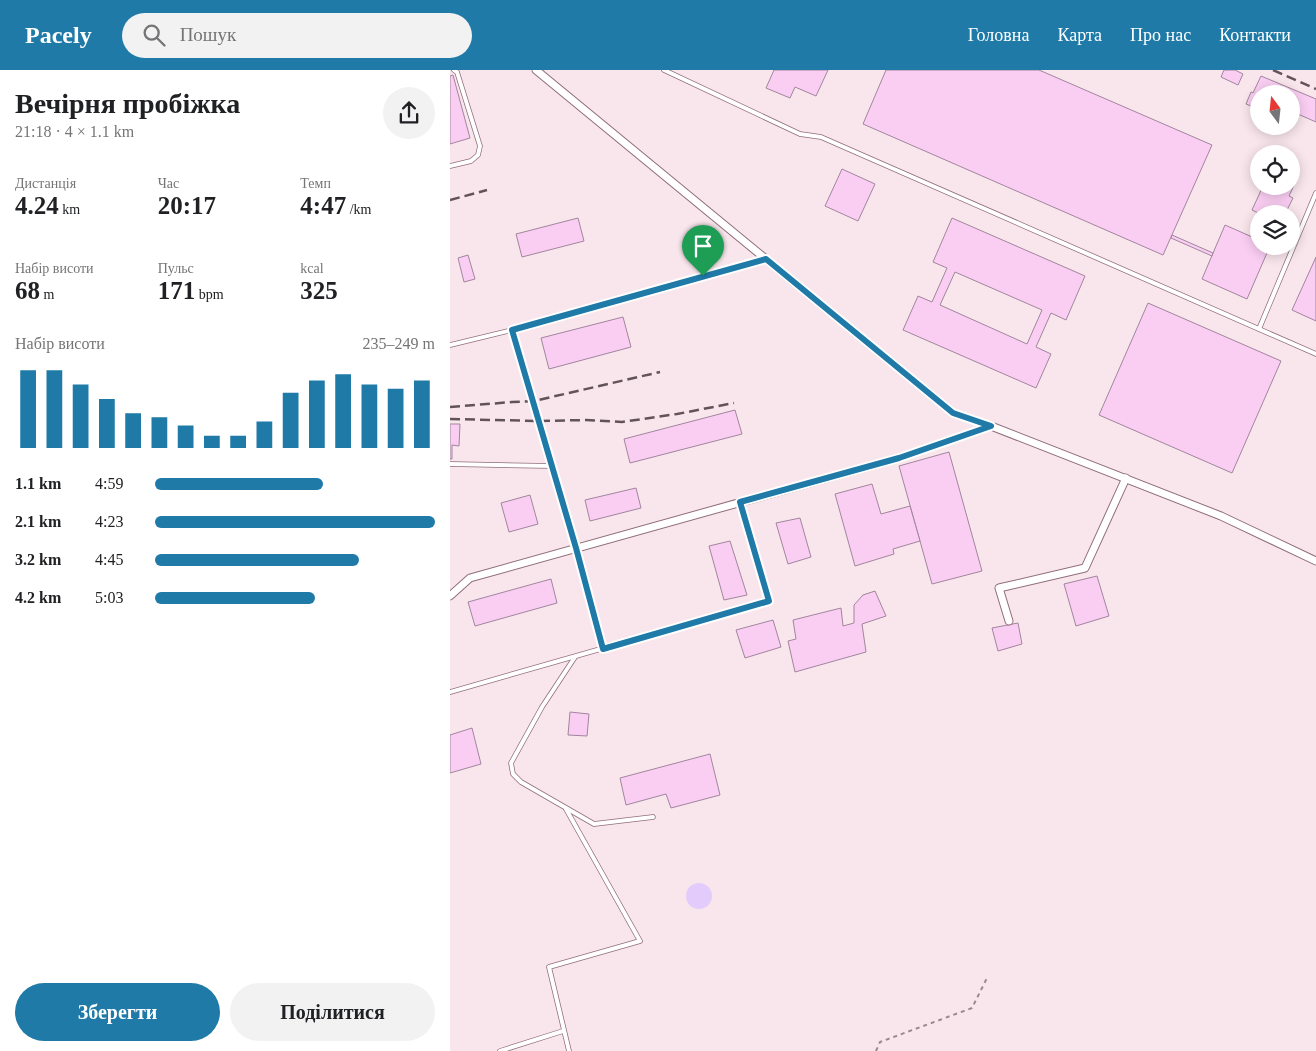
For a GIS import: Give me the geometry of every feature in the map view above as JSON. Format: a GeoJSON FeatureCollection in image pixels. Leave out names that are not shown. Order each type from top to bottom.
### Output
{"type":"FeatureCollection","features":[{"type":"Feature","properties":{"kind":"street"},"geometry":{"type":"LineString","coordinates":[[536,70],[953,413],[1221,516],[1316,561]]}},
{"type":"Feature","properties":{"kind":"street"},"geometry":{"type":"LineString","coordinates":[[450,596],[470,578],[899,458],[991,426]]}},
{"type":"Feature","properties":{"kind":"street"},"geometry":{"type":"LineString","coordinates":[[1009,621],[999,588],[1085,568],[1126,478]]}},
{"type":"Feature","properties":{"kind":"lane"},"geometry":{"type":"LineString","coordinates":[[450,166],[471,161],[478,155],[480,146],[457,72],[454,70]]}},
{"type":"Feature","properties":{"kind":"lane"},"geometry":{"type":"LineString","coordinates":[[664,70],[800,134],[821,137],[1316,354]]}},
{"type":"Feature","properties":{"kind":"lane"},"geometry":{"type":"LineString","coordinates":[[1260,329],[1316,193]]}},
{"type":"Feature","properties":{"kind":"lane"},"geometry":{"type":"LineString","coordinates":[[450,346],[766,259]]}},
{"type":"Feature","properties":{"kind":"lane"},"geometry":{"type":"LineString","coordinates":[[512,330],[576,548],[603,649]]}},
{"type":"Feature","properties":{"kind":"lane"},"geometry":{"type":"LineString","coordinates":[[450,464],[552,466]]}},
{"type":"Feature","properties":{"kind":"lane"},"geometry":{"type":"LineString","coordinates":[[450,692],[769,601],[740,502]]}},
{"type":"Feature","properties":{"kind":"lane"},"geometry":{"type":"LineString","coordinates":[[575,657],[542,707],[511,763],[513,774],[521,782],[594,824],[653,817]]}},
{"type":"Feature","properties":{"kind":"lane"},"geometry":{"type":"LineString","coordinates":[[566,809],[640,941],[549,967],[569,1051]]}},
{"type":"Feature","properties":{"kind":"lane"},"geometry":{"type":"LineString","coordinates":[[500,1051],[564,1031]]}},
{"type":"Feature","properties":{"kind":"path"},"geometry":{"type":"LineString","coordinates":[[876,1051],[880,1042],[972,1008],[987,978]]}},
{"type":"Feature","properties":{"kind":"shaded area"},"geometry":{"type":"Polygon","coordinates":[[[450,70],[1316,70],[1316,1051],[450,1051],[450,70]]]}},
{"type":"Feature","properties":{"kind":"shaded area"},"geometry":{"type":"Polygon","coordinates":[[[699,883],[708,887],[712,896],[708,905],[699,909],[690,905],[686,896],[690,887],[699,883]]]}},
{"type":"Feature","properties":{"kind":"building"},"geometry":{"type":"Polygon","coordinates":[[[774,70],[828,70],[816,96],[795,87],[790,98],[766,88],[774,70]]]}},
{"type":"Feature","properties":{"kind":"building"},"geometry":{"type":"Polygon","coordinates":[[[886,70],[1039,70],[1212,145],[1163,255],[863,124],[886,70]]]}},
{"type":"Feature","properties":{"kind":"building"},"geometry":{"type":"Polygon","coordinates":[[[1224,70],[1235,70],[1243,74],[1238,85],[1221,77],[1224,70]]]}},
{"type":"Feature","properties":{"kind":"building"},"geometry":{"type":"Polygon","coordinates":[[[453,75],[470,138],[450,144],[450,76],[453,75]]]}},
{"type":"Feature","properties":{"kind":"building"},"geometry":{"type":"Polygon","coordinates":[[[1261,76],[1283,85],[1257,85],[1261,76]]]}},
{"type":"Feature","properties":{"kind":"building"},"geometry":{"type":"Polygon","coordinates":[[[1300,92],[1316,99],[1316,122],[1300,115],[1300,92]]]}},
{"type":"Feature","properties":{"kind":"building"},"geometry":{"type":"Polygon","coordinates":[[[1250,94],[1250,106],[1246,104],[1250,94]]]}},
{"type":"Feature","properties":{"kind":"building"},"geometry":{"type":"Polygon","coordinates":[[[842,169],[875,184],[858,221],[825,206],[842,169]]]}},
{"type":"Feature","properties":{"kind":"building"},"geometry":{"type":"Polygon","coordinates":[[[1259,195],[1289,195],[1293,198],[1290,205],[1254,205],[1259,195]]]}},
{"type":"Feature","properties":{"kind":"building"},"geometry":{"type":"Polygon","coordinates":[[[578,218],[584,241],[522,257],[516,234],[578,218]]]}},
{"type":"Feature","properties":{"kind":"building"},"geometry":{"type":"Polygon","coordinates":[[[952,218],[1085,276],[1066,320],[1051,313],[1036,347],[1051,354],[1036,388],[903,330],[918,296],[932,302],[947,268],[933,262],[952,218]],[[955,272],[940,305],[1027,344],[1042,310],[955,272]]]}},
{"type":"Feature","properties":{"kind":"building"},"geometry":{"type":"Polygon","coordinates":[[[1225,225],[1250,236],[1250,255],[1266,255],[1247,299],[1202,279],[1225,225]]]}},
{"type":"Feature","properties":{"kind":"building"},"geometry":{"type":"Polygon","coordinates":[[[1172,235],[1213,253],[1212,256],[1171,238],[1172,235]]]}},
{"type":"Feature","properties":{"kind":"building"},"geometry":{"type":"Polygon","coordinates":[[[468,255],[475,279],[464,282],[458,258],[468,255]]]}},
{"type":"Feature","properties":{"kind":"building"},"geometry":{"type":"Polygon","coordinates":[[[1316,257],[1316,321],[1292,310],[1316,257]]]}},
{"type":"Feature","properties":{"kind":"building"},"geometry":{"type":"Polygon","coordinates":[[[1148,303],[1281,361],[1232,473],[1099,415],[1148,303]]]}},
{"type":"Feature","properties":{"kind":"building"},"geometry":{"type":"Polygon","coordinates":[[[623,317],[631,347],[549,369],[541,338],[623,317]]]}},
{"type":"Feature","properties":{"kind":"building"},"geometry":{"type":"Polygon","coordinates":[[[735,410],[742,434],[630,463],[624,439],[735,410]]]}},
{"type":"Feature","properties":{"kind":"building"},"geometry":{"type":"Polygon","coordinates":[[[450,424],[460,424],[459,446],[452,445],[452,459],[450,459],[450,424]]]}},
{"type":"Feature","properties":{"kind":"building"},"geometry":{"type":"Polygon","coordinates":[[[949,452],[982,571],[932,584],[899,466],[949,452]]]}},
{"type":"Feature","properties":{"kind":"building"},"geometry":{"type":"Polygon","coordinates":[[[872,484],[881,514],[910,506],[920,541],[893,549],[894,554],[855,566],[835,494],[872,484]]]}},
{"type":"Feature","properties":{"kind":"building"},"geometry":{"type":"Polygon","coordinates":[[[636,488],[641,508],[590,521],[585,500],[636,488]]]}},
{"type":"Feature","properties":{"kind":"building"},"geometry":{"type":"Polygon","coordinates":[[[530,495],[538,524],[509,532],[501,503],[530,495]]]}},
{"type":"Feature","properties":{"kind":"building"},"geometry":{"type":"Polygon","coordinates":[[[800,518],[811,557],[788,564],[776,523],[800,518]]]}},
{"type":"Feature","properties":{"kind":"building"},"geometry":{"type":"Polygon","coordinates":[[[730,541],[747,595],[724,600],[709,546],[730,541]]]}},
{"type":"Feature","properties":{"kind":"building"},"geometry":{"type":"Polygon","coordinates":[[[1097,576],[1109,616],[1076,626],[1064,584],[1097,576]]]}},
{"type":"Feature","properties":{"kind":"building"},"geometry":{"type":"Polygon","coordinates":[[[551,579],[557,603],[475,626],[468,602],[551,579]]]}},
{"type":"Feature","properties":{"kind":"building"},"geometry":{"type":"Polygon","coordinates":[[[875,591],[886,616],[862,624],[866,652],[795,672],[788,641],[796,639],[793,620],[841,608],[843,626],[854,623],[854,605],[863,595],[875,591]]]}},
{"type":"Feature","properties":{"kind":"building"},"geometry":{"type":"Polygon","coordinates":[[[773,620],[781,647],[745,658],[736,630],[773,620]]]}},
{"type":"Feature","properties":{"kind":"building"},"geometry":{"type":"Polygon","coordinates":[[[1018,623],[1022,644],[998,651],[992,628],[1018,623]]]}},
{"type":"Feature","properties":{"kind":"building"},"geometry":{"type":"Polygon","coordinates":[[[570,712],[589,714],[587,736],[568,735],[570,712]]]}},
{"type":"Feature","properties":{"kind":"building"},"geometry":{"type":"Polygon","coordinates":[[[472,728],[481,764],[450,773],[450,735],[472,728]]]}},
{"type":"Feature","properties":{"kind":"building"},"geometry":{"type":"Polygon","coordinates":[[[710,754],[720,795],[671,808],[666,794],[626,805],[620,778],[710,754]]]}},
{"type":"Feature","properties":{"kind":"railway"},"geometry":{"type":"LineString","coordinates":[[1273,70],[1316,89]]}},
{"type":"Feature","properties":{"kind":"railway"},"geometry":{"type":"LineString","coordinates":[[450,200],[487,190]]}},
{"type":"Feature","properties":{"kind":"railway"},"geometry":{"type":"LineString","coordinates":[[450,407],[534,401],[660,372]]}},
{"type":"Feature","properties":{"kind":"railway"},"geometry":{"type":"LineString","coordinates":[[450,419],[622,422],[734,403]]}},
{"type":"Feature","properties":{"kind":"route"},"geometry":{"type":"LineString","coordinates":[[766,259],[953,413],[991,426],[899,458],[740,502],[769,601],[603,649],[576,548],[512,330],[703,276],[766,259]]}}]}
